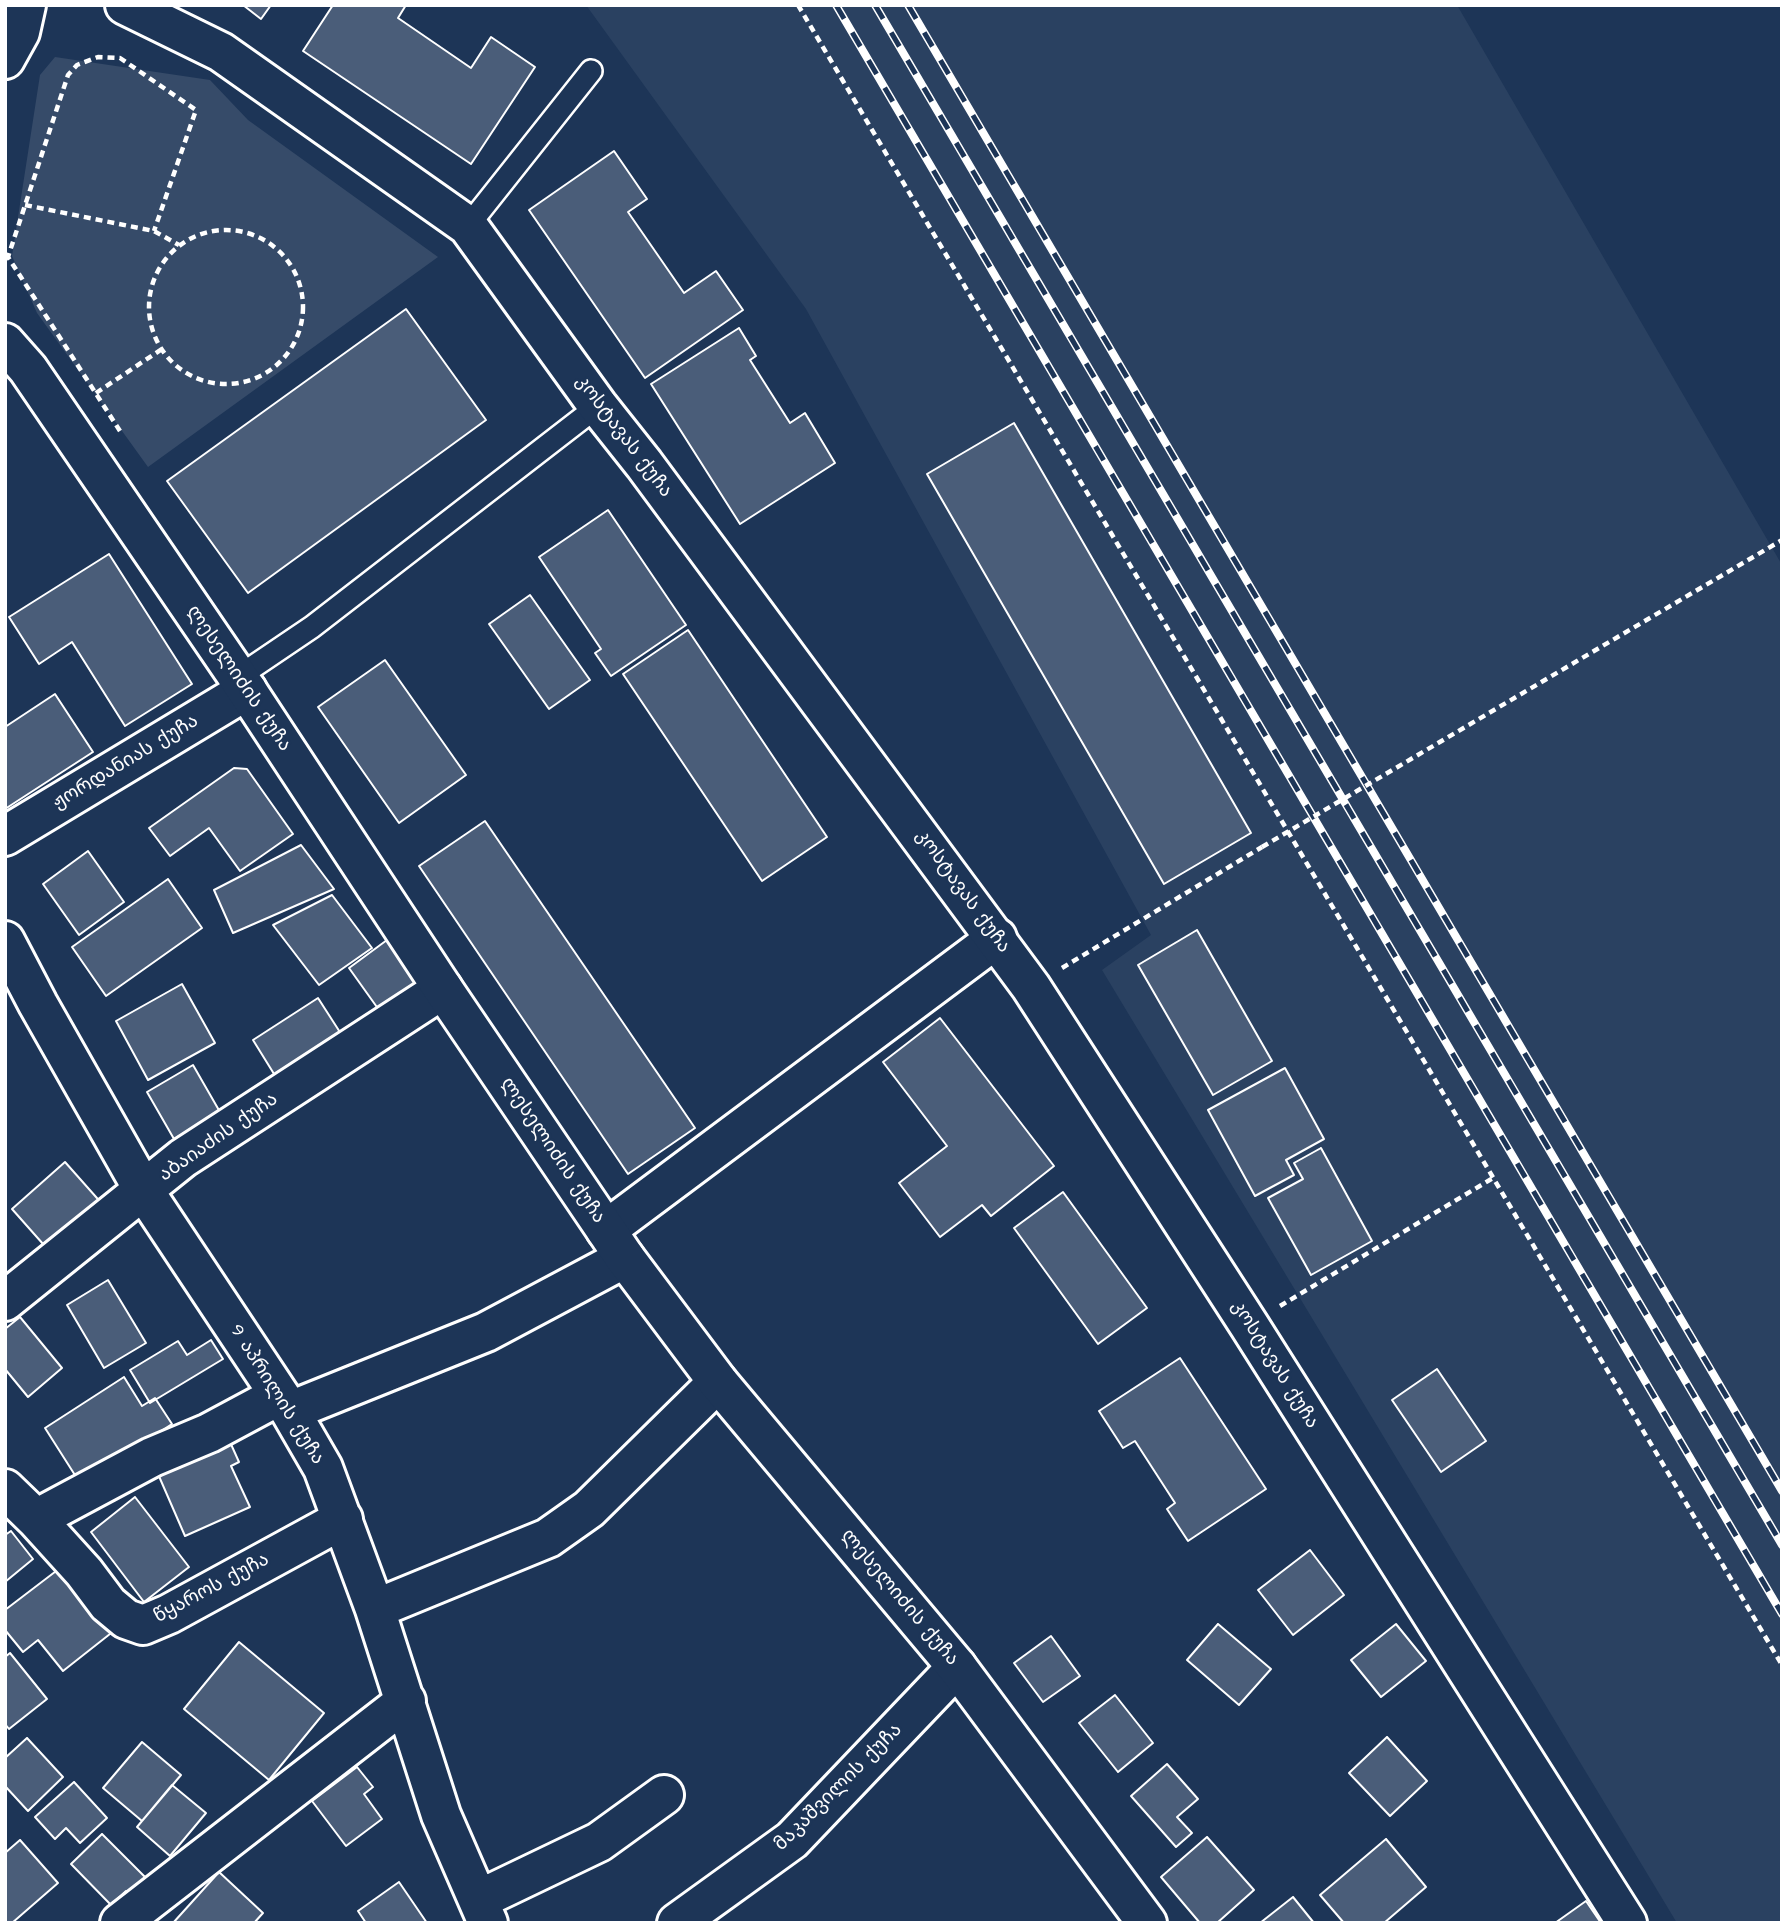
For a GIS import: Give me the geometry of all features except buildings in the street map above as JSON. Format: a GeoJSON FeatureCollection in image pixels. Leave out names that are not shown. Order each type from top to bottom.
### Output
{"type":"FeatureCollection","features":[{"type":"Feature","properties":{"kind":"street"},"geometry":{"type":"LineString","coordinates":[[5,59],[20,32],[26,5]]}},
{"type":"Feature","properties":{"kind":"street","name":"კოსტავას ქუჩა"},"geometry":{"type":"LineString","coordinates":[[144,10],[220,52],[468,226],[598,406],[644,464],[1031,987],[1249,1325],[1627,1923]]}},
{"type":"Feature","properties":{"kind":"street","name":"ლესელიძის ქუჩა"},"geometry":{"type":"LineString","coordinates":[[5,343],[28,369],[242,684],[615,1244],[718,1382],[957,1667],[1147,1923]]}},
{"type":"Feature","properties":{"kind":"street","name":"ჟორდანიას ქუჩა"},"geometry":{"type":"LineString","coordinates":[[5,836],[242,684]]}},
{"type":"Feature","properties":{"kind":"street"},"geometry":{"type":"LineString","coordinates":[[36,1519],[152,1457],[209,1433],[486,1332],[615,1244],[997,938]]}},
{"type":"Feature","properties":{"kind":"street","name":"9 აპრილის ქუჩა"},"geometry":{"type":"LineString","coordinates":[[5,941],[144,1191],[323,1468],[375,1609],[441,1815],[483,1911]]}},
{"type":"Feature","properties":{"kind":"street","name":"აბაიაძის ქუჩა"},"geometry":{"type":"LineString","coordinates":[[5,1301],[183,1158],[443,989]]}},
{"type":"Feature","properties":{"kind":"street"},"geometry":{"type":"LineString","coordinates":[[375,1609],[548,1538],[589,1508],[718,1382]]}},
{"type":"Feature","properties":{"kind":"street","name":"წყაროს ქუჩა"},"geometry":{"type":"LineString","coordinates":[[5,1489],[84,1572],[108,1604],[126,1619],[143,1625],[169,1614],[343,1519]]}},
{"type":"Feature","properties":{"kind":"street","name":"მაკაშვილის ქუჩა"},"geometry":{"type":"LineString","coordinates":[[677,1923],[792,1840],[957,1667]]}},
{"type":"Feature","properties":{"kind":"street"},"geometry":{"type":"LineString","coordinates":[[120,1923],[406,1701]]}},
{"type":"Feature","properties":{"kind":"street"},"geometry":{"type":"LineString","coordinates":[[483,1911],[599,1842],[664,1795]]}},
{"type":"Feature","properties":{"kind":"lane"},"geometry":{"type":"LineString","coordinates":[[468,226],[591,71]]}},
{"type":"Feature","properties":{"kind":"lane"},"geometry":{"type":"LineString","coordinates":[[242,684],[598,406]]}},
{"type":"Feature","properties":{"kind":"path"},"geometry":{"type":"LineString","coordinates":[[798,5],[1782,1665]]}},
{"type":"Feature","properties":{"kind":"path"},"geometry":{"type":"LineString","coordinates":[[125,439],[8,257],[68,75],[77,65],[98,57],[120,58],[196,110],[154,231]]}},
{"type":"Feature","properties":{"kind":"path"},"geometry":{"type":"LineString","coordinates":[[25,205],[154,231],[179,245]]}},
{"type":"Feature","properties":{"kind":"path"},"geometry":{"type":"LineString","coordinates":[[218,229],[244,231],[269,242],[289,260],[300,284],[304,311],[298,337],[284,359],[262,376],[237,384],[210,383],[186,373],[162,349],[153,332],[148,305],[153,279],[167,256],[179,245],[192,236],[218,229]]}},
{"type":"Feature","properties":{"kind":"path"},"geometry":{"type":"LineString","coordinates":[[96,393],[162,349]]}},
{"type":"Feature","properties":{"kind":"path"},"geometry":{"type":"LineString","coordinates":[[1031,987],[1262,847],[1782,540]]}},
{"type":"Feature","properties":{"kind":"path"},"geometry":{"type":"LineString","coordinates":[[1249,1325],[1493,1178]]}},
{"type":"Feature","properties":{"kind":"shaded area"},"geometry":{"type":"Polygon","coordinates":[[[586,5],[1457,5],[1782,565],[1782,1923],[1677,1923],[1102,970],[1151,935],[806,309],[586,5]]]}},
{"type":"Feature","properties":{"kind":"shaded area"},"geometry":{"type":"Polygon","coordinates":[[[55,57],[210,80],[248,120],[438,257],[148,467],[37,313],[12,256],[40,75],[55,57]]]}},
{"type":"Feature","properties":{"kind":"railway"},"geometry":{"type":"LineString","coordinates":[[836,5],[1782,1614]]}},
{"type":"Feature","properties":{"kind":"railway"},"geometry":{"type":"LineString","coordinates":[[875,5],[1782,1545]]}},
{"type":"Feature","properties":{"kind":"railway"},"geometry":{"type":"LineString","coordinates":[[908,5],[1782,1491]]}}]}
